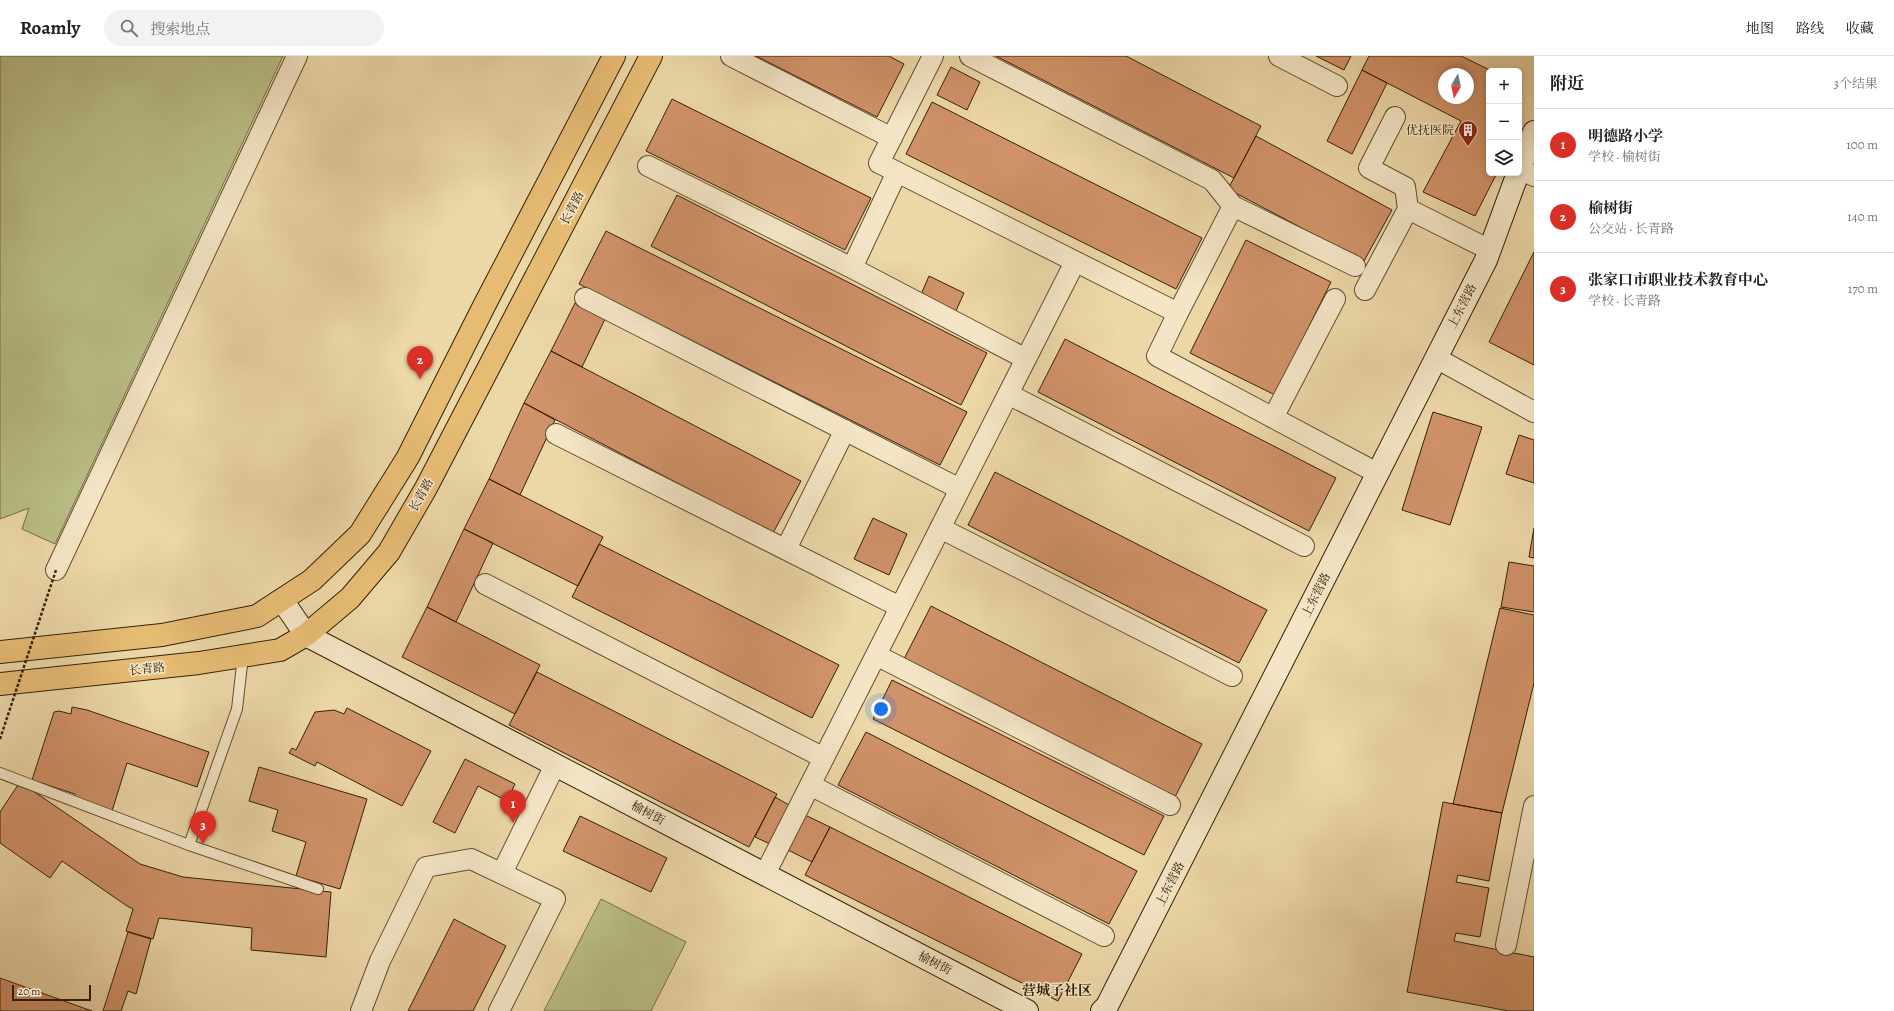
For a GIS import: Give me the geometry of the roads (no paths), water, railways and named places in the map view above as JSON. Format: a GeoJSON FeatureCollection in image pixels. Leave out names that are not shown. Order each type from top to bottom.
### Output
{"type":"FeatureCollection","features":[{"type":"Feature","properties":{"kind":"main road"},"geometry":{"type":"LineString","coordinates":[[0,652],[162,635],[257,616],[312,580],[360,534],[408,457],[484,306],[614,56]]}},
{"type":"Feature","properties":{"kind":"main road","name":"长青路"},"geometry":{"type":"LineString","coordinates":[[0,684],[198,663],[280,650],[306,635],[350,598],[389,552],[426,488],[651,56]]}},
{"type":"Feature","properties":{"kind":"street"},"geometry":{"type":"LineString","coordinates":[[56,570],[297,56]]}},
{"type":"Feature","properties":{"kind":"street"},"geometry":{"type":"LineString","coordinates":[[732,56],[892,138]]}},
{"type":"Feature","properties":{"kind":"street"},"geometry":{"type":"LineString","coordinates":[[933,56],[879,163],[1178,313]]}},
{"type":"Feature","properties":{"kind":"street"},"geometry":{"type":"LineString","coordinates":[[970,56],[1212,180],[1233,206],[1355,266]]}},
{"type":"Feature","properties":{"kind":"street"},"geometry":{"type":"LineString","coordinates":[[1279,56],[1337,86]]}},
{"type":"Feature","properties":{"kind":"street"},"geometry":{"type":"LineString","coordinates":[[1365,290],[1408,210],[1405,187],[1369,168],[1395,117]]}},
{"type":"Feature","properties":{"kind":"street","name":"上东营路"},"geometry":{"type":"LineString","coordinates":[[1102,1011],[1107,1006],[1490,250],[1523,172],[1534,132]]}},
{"type":"Feature","properties":{"kind":"street"},"geometry":{"type":"LineString","coordinates":[[648,166],[852,268],[1026,359]]}},
{"type":"Feature","properties":{"kind":"street"},"geometry":{"type":"LineString","coordinates":[[852,268],[897,172]]}},
{"type":"Feature","properties":{"kind":"street"},"geometry":{"type":"LineString","coordinates":[[1233,206],[1157,356],[1377,473]]}},
{"type":"Feature","properties":{"kind":"street"},"geometry":{"type":"LineString","coordinates":[[1408,210],[1490,250]]}},
{"type":"Feature","properties":{"kind":"street"},"geometry":{"type":"LineString","coordinates":[[765,874],[1075,262]]}},
{"type":"Feature","properties":{"kind":"street"},"geometry":{"type":"LineString","coordinates":[[585,298],[960,489]]}},
{"type":"Feature","properties":{"kind":"street"},"geometry":{"type":"LineString","coordinates":[[1273,418],[1335,299]]}},
{"type":"Feature","properties":{"kind":"street"},"geometry":{"type":"LineString","coordinates":[[1436,358],[1534,412]]}},
{"type":"Feature","properties":{"kind":"street"},"geometry":{"type":"LineString","coordinates":[[1008,394],[1304,546]]}},
{"type":"Feature","properties":{"kind":"street"},"geometry":{"type":"LineString","coordinates":[[786,549],[845,430]]}},
{"type":"Feature","properties":{"kind":"street"},"geometry":{"type":"LineString","coordinates":[[556,434],[900,607]]}},
{"type":"Feature","properties":{"kind":"street"},"geometry":{"type":"LineString","coordinates":[[940,528],[1232,676]]}},
{"type":"Feature","properties":{"kind":"street"},"geometry":{"type":"LineString","coordinates":[[485,584],[824,758]]}},
{"type":"Feature","properties":{"kind":"street","name":"榆树街"},"geometry":{"type":"LineString","coordinates":[[282,600],[306,635],[1027,1011]]}},
{"type":"Feature","properties":{"kind":"street"},"geometry":{"type":"LineString","coordinates":[[876,655],[1170,805]]}},
{"type":"Feature","properties":{"kind":"street"},"geometry":{"type":"LineString","coordinates":[[502,873],[555,765]]}},
{"type":"Feature","properties":{"kind":"street"},"geometry":{"type":"LineString","coordinates":[[810,785],[1104,936]]}},
{"type":"Feature","properties":{"kind":"street"},"geometry":{"type":"LineString","coordinates":[[1506,946],[1534,806]]}},
{"type":"Feature","properties":{"kind":"street"},"geometry":{"type":"LineString","coordinates":[[361,1011],[380,961],[426,867],[471,859],[555,899],[499,1011]]}},
{"type":"Feature","properties":{"kind":"lane"},"geometry":{"type":"LineString","coordinates":[[189,845],[237,709],[243,656]]}},
{"type":"Feature","properties":{"kind":"lane"},"geometry":{"type":"LineString","coordinates":[[0,773],[189,845],[318,889]]}},
{"type":"Feature","properties":{"kind":"place","name":"优抚医院"},"geometry":{"type":"Point","coordinates":[1468,147]}},
{"type":"Feature","properties":{"kind":"place","name":"榆树街"},"geometry":{"type":"Point","coordinates":[420,379]}},
{"type":"Feature","properties":{"kind":"place","name":"明德路小学"},"geometry":{"type":"Point","coordinates":[513,823]}},
{"type":"Feature","properties":{"kind":"place","name":"张家口市职业技术教育中心"},"geometry":{"type":"Point","coordinates":[203,844]}},
{"type":"Feature","properties":{"kind":"district","name":"营城子社区"},"geometry":{"type":"Point","coordinates":[1057,990]}}]}
